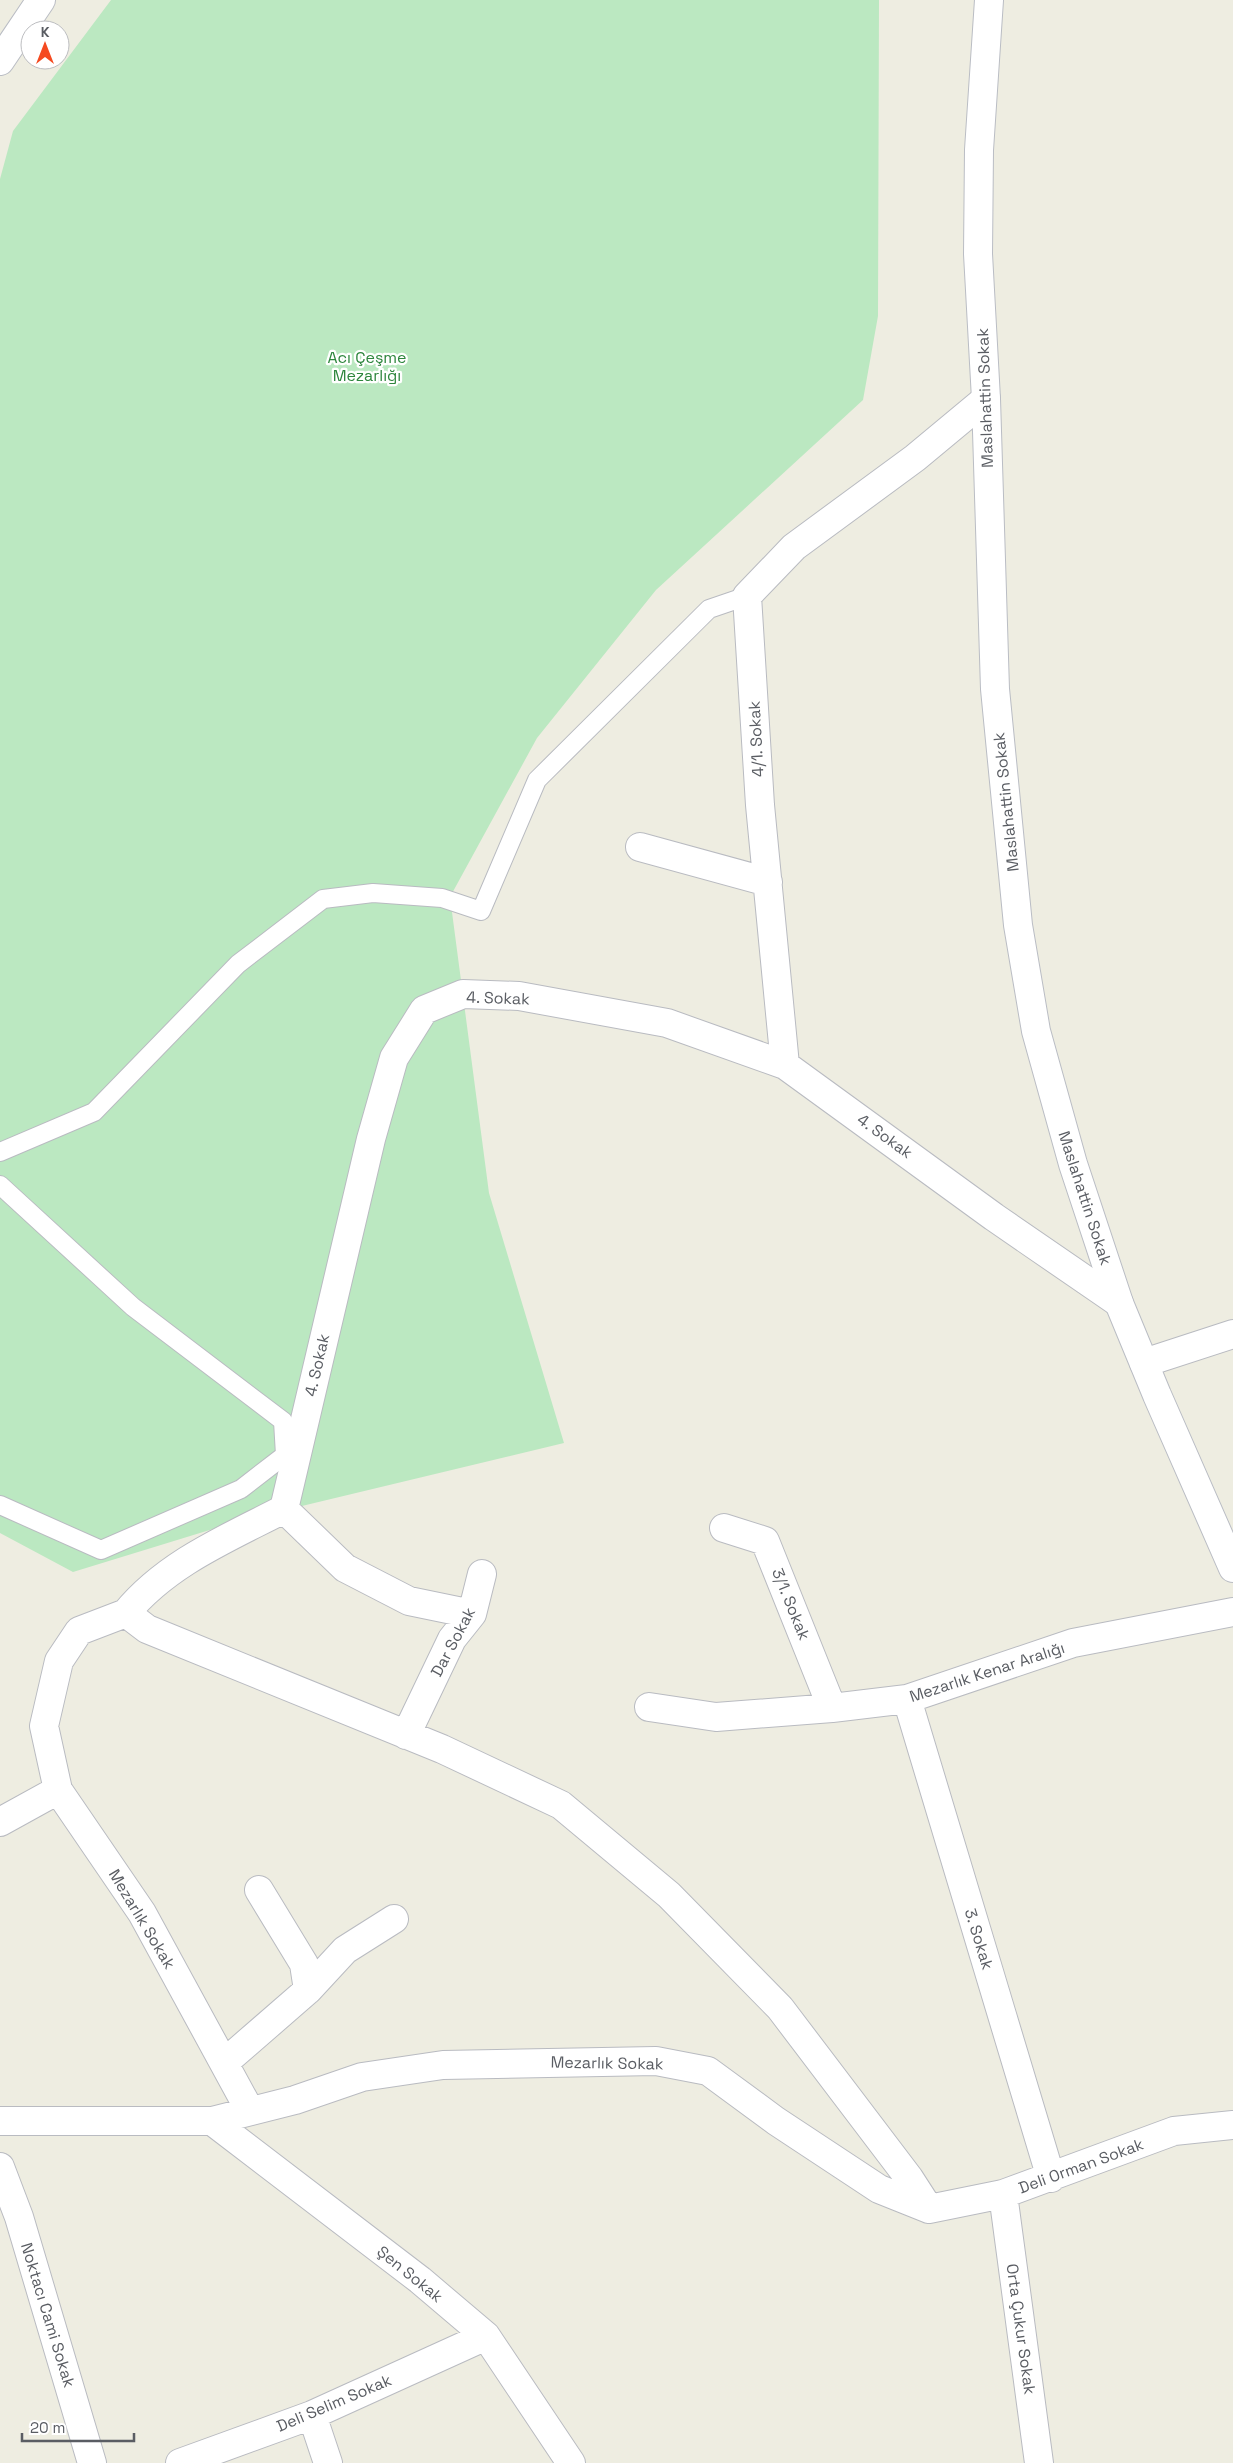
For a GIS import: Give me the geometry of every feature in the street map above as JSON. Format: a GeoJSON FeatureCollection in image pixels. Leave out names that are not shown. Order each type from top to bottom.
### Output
{"type":"FeatureCollection","features":[{"type":"Feature","properties":{"kind":"street"},"geometry":{"type":"LineString","coordinates":[[0,61],[41,0]]}},
{"type":"Feature","properties":{"kind":"street","name":"Maslahattin Sokak"},"geometry":{"type":"LineString","coordinates":[[989,0],[979,150],[978,254],[986,399],[995,689],[1018,924],[1036,1031],[1073,1164],[1120,1304],[1233,1568]]}},
{"type":"Feature","properties":{"kind":"street"},"geometry":{"type":"LineString","coordinates":[[747,596],[794,547],[915,458],[986,399]]}},
{"type":"Feature","properties":{"kind":"street","name":"4/1. Sokak"},"geometry":{"type":"LineString","coordinates":[[747,596],[760,805],[785,1065]]}},
{"type":"Feature","properties":{"kind":"street"},"geometry":{"type":"LineString","coordinates":[[640,847],[768,882]]}},
{"type":"Feature","properties":{"kind":"street","name":"4. Sokak"},"geometry":{"type":"LineString","coordinates":[[284,1509],[371,1139],[394,1058],[424,1010],[463,994],[520,996],[667,1023],[785,1065],[994,1217],[1120,1304]]}},
{"type":"Feature","properties":{"kind":"street"},"geometry":{"type":"LineString","coordinates":[[1144,1363],[1233,1334]]}},
{"type":"Feature","properties":{"kind":"street"},"geometry":{"type":"LineString","coordinates":[[0,1822],[58,1790],[44,1726],[59,1661],[79,1631],[133,1605],[182,1563],[284,1509],[345,1568],[408,1601],[472,1614]]}},
{"type":"Feature","properties":{"kind":"street","name":"3/1. Sokak"},"geometry":{"type":"LineString","coordinates":[[724,1528],[765,1541],[832,1708]]}},
{"type":"Feature","properties":{"kind":"street","name":"Dar Sokak"},"geometry":{"type":"LineString","coordinates":[[406,1735],[452,1639],[472,1614],[482,1574]]}},
{"type":"Feature","properties":{"kind":"street"},"geometry":{"type":"LineString","coordinates":[[133,1605],[147,1629],[406,1735],[561,1806],[669,1895],[780,2008],[909,2178],[929,2209]]}},
{"type":"Feature","properties":{"kind":"street","name":"Mezarlık Kenar Aralığı"},"geometry":{"type":"LineString","coordinates":[[649,1707],[716,1717],[832,1708],[908,1699],[1073,1643],[1233,1612]]}},
{"type":"Feature","properties":{"kind":"street","name":"3. Sokak"},"geometry":{"type":"LineString","coordinates":[[908,1699],[1051,2178]]}},
{"type":"Feature","properties":{"kind":"street","name":"Mezarlık Sokak"},"geometry":{"type":"LineString","coordinates":[[58,1790],[142,1913],[250,2111]]}},
{"type":"Feature","properties":{"kind":"street"},"geometry":{"type":"LineString","coordinates":[[259,1890],[304,1964],[308,1990]]}},
{"type":"Feature","properties":{"kind":"street"},"geometry":{"type":"LineString","coordinates":[[224,2063],[308,1990],[345,1950],[394,1919]]}},
{"type":"Feature","properties":{"kind":"street","name":"Mezarlık Sokak"},"geometry":{"type":"LineString","coordinates":[[0,2121],[212,2121],[295,2100],[362,2077],[443,2064],[656,2061],[708,2071],[776,2121],[879,2189],[929,2209]]}},
{"type":"Feature","properties":{"kind":"street","name":"Şen Sokak"},"geometry":{"type":"LineString","coordinates":[[212,2121],[420,2280],[486,2336],[571,2463]]}},
{"type":"Feature","properties":{"kind":"street","name":"Deli Orman Sokak"},"geometry":{"type":"LineString","coordinates":[[929,2209],[1003,2194],[1051,2178],[1174,2131],[1233,2125]]}},
{"type":"Feature","properties":{"kind":"street","name":"Noktacı Cami Sokak"},"geometry":{"type":"LineString","coordinates":[[0,2167],[9,2222],[92,2463]]}},
{"type":"Feature","properties":{"kind":"street","name":"Orta Çukur Sokak"},"geometry":{"type":"LineString","coordinates":[[1003,2194],[1039,2463]]}},
{"type":"Feature","properties":{"kind":"street","name":"Deli Selim Sokak"},"geometry":{"type":"LineString","coordinates":[[180,2463],[312,2415],[486,2336]]}},
{"type":"Feature","properties":{"kind":"street"},"geometry":{"type":"LineString","coordinates":[[312,2415],[328,2463]]}},
{"type":"Feature","properties":{"kind":"lane"},"geometry":{"type":"LineString","coordinates":[[0,1152],[94,1112],[238,964],[323,899],[374,893],[442,898],[481,911],[537,780],[710,609],[747,596]]}},
{"type":"Feature","properties":{"kind":"lane"},"geometry":{"type":"LineString","coordinates":[[0,1186],[133,1307],[283,1422],[284,1455],[240,1489],[101,1550],[0,1505]]}},
{"type":"Feature","properties":{"kind":"green space","name":"Acı Çeşme Mezarlığı"},"geometry":{"type":"Polygon","coordinates":[[[111,0],[879,0],[878,316],[863,400],[656,590],[537,738],[450,897],[489,1193],[564,1443],[239,1521],[73,1572],[0,1533],[0,179],[13,131],[59,70],[70,70],[70,55],[111,0]]]}}]}
